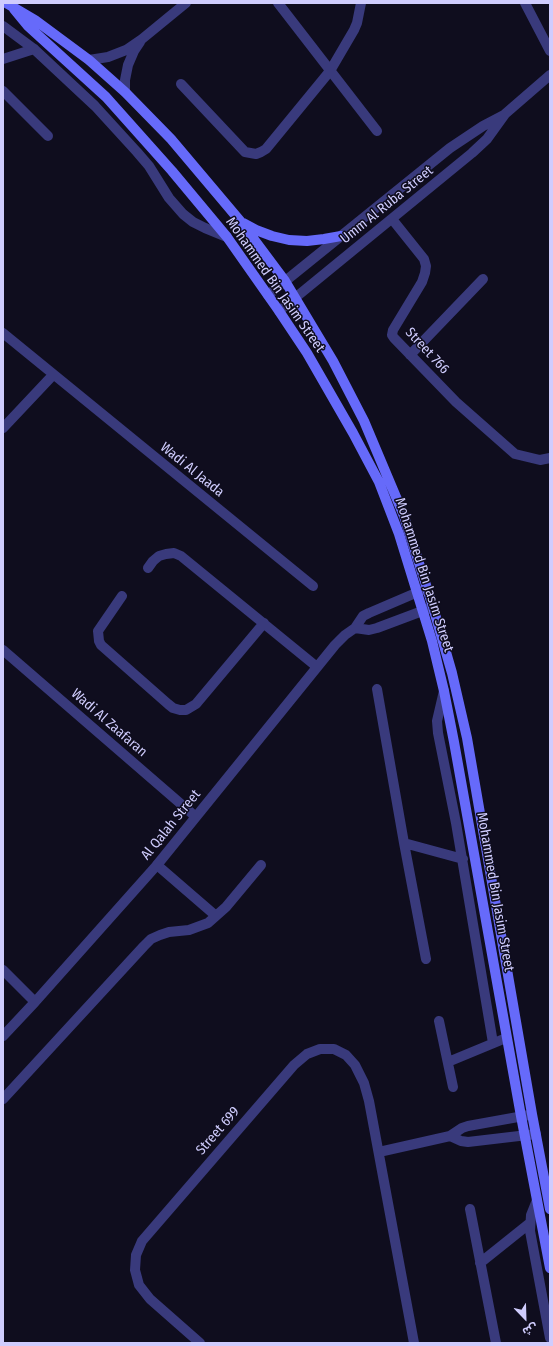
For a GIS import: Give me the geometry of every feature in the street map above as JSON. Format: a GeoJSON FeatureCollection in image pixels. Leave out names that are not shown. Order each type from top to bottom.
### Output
{"type":"FeatureCollection","features":[{"type":"Feature","properties":{"kind":"street"},"geometry":{"type":"LineString","coordinates":[[89,60],[108,57],[126,50],[142,39],[186,3]]}},
{"type":"Feature","properties":{"kind":"street"},"geometry":{"type":"LineString","coordinates":[[278,3],[377,131]]}},
{"type":"Feature","properties":{"kind":"street"},"geometry":{"type":"LineString","coordinates":[[181,84],[245,152],[256,154],[266,149],[330,71],[354,30],[359,16],[361,3]]}},
{"type":"Feature","properties":{"kind":"street"},"geometry":{"type":"LineString","coordinates":[[526,3],[550,51]]}},
{"type":"Feature","properties":{"kind":"street","name":"Mohammed Bin Jasim Street"},"geometry":{"type":"LineString","coordinates":[[10,6],[35,20],[89,60],[125,92],[171,139],[241,222],[285,281],[333,361],[364,421],[404,516],[452,673],[467,738],[532,1114],[550,1209]]}},
{"type":"Feature","properties":{"kind":"street","name":"Mohammed Bin Jasim Street"},"geometry":{"type":"LineString","coordinates":[[10,6],[28,26],[106,97],[172,171],[227,237],[279,311],[330,393],[378,482],[399,534],[423,611],[444,691],[456,750],[520,1116],[550,1268]]}},
{"type":"Feature","properties":{"kind":"street"},"geometry":{"type":"LineString","coordinates":[[3,26],[34,49],[95,106],[149,166],[169,198],[183,214],[193,222],[227,237]]}},
{"type":"Feature","properties":{"kind":"street"},"geometry":{"type":"LineString","coordinates":[[125,92],[125,80],[128,65],[134,51],[142,39]]}},
{"type":"Feature","properties":{"kind":"street"},"geometry":{"type":"LineString","coordinates":[[3,59],[34,49]]}},
{"type":"Feature","properties":{"kind":"street","name":"Umm Al Ruba Street"},"geometry":{"type":"LineString","coordinates":[[268,295],[450,148],[483,126],[505,114],[550,75]]}},
{"type":"Feature","properties":{"kind":"street"},"geometry":{"type":"LineString","coordinates":[[3,91],[48,136]]}},
{"type":"Feature","properties":{"kind":"street","name":"Umm Al Ruba Street"},"geometry":{"type":"LineString","coordinates":[[279,311],[472,153],[487,139],[505,114]]}},
{"type":"Feature","properties":{"kind":"street","name":"Street 766"},"geometry":{"type":"LineString","coordinates":[[392,219],[424,259],[426,266],[426,273],[422,282],[393,330],[392,335],[456,402],[514,454],[540,460],[550,458]]}},
{"type":"Feature","properties":{"kind":"street"},"geometry":{"type":"LineString","coordinates":[[241,222],[272,236],[289,240],[324,240],[341,236]]}},
{"type":"Feature","properties":{"kind":"street"},"geometry":{"type":"LineString","coordinates":[[410,355],[483,279]]}},
{"type":"Feature","properties":{"kind":"street","name":"Wadi Al Jaada"},"geometry":{"type":"LineString","coordinates":[[3,333],[313,586]]}},
{"type":"Feature","properties":{"kind":"street"},"geometry":{"type":"LineString","coordinates":[[3,428],[53,375]]}},
{"type":"Feature","properties":{"kind":"street"},"geometry":{"type":"LineString","coordinates":[[148,568],[159,556],[166,554],[181,556],[317,667]]}},
{"type":"Feature","properties":{"kind":"street","name":"Al Qalah Street"},"geometry":{"type":"LineString","coordinates":[[3,1036],[157,865],[317,667],[345,635],[355,628],[363,616],[427,588]]}},
{"type":"Feature","properties":{"kind":"street"},"geometry":{"type":"LineString","coordinates":[[122,596],[98,631],[101,645],[168,704],[173,708],[180,710],[186,710],[196,704],[264,623]]}},
{"type":"Feature","properties":{"kind":"street"},"geometry":{"type":"LineString","coordinates":[[355,628],[370,630],[433,607]]}},
{"type":"Feature","properties":{"kind":"street","name":"Wadi Al Zaafaran"},"geometry":{"type":"LineString","coordinates":[[3,650],[196,817]]}},
{"type":"Feature","properties":{"kind":"street"},"geometry":{"type":"LineString","coordinates":[[377,689],[426,959]]}},
{"type":"Feature","properties":{"kind":"street"},"geometry":{"type":"LineString","coordinates":[[444,691],[437,721],[438,733],[463,859],[493,1043]]}},
{"type":"Feature","properties":{"kind":"street"},"geometry":{"type":"LineString","coordinates":[[404,843],[463,859]]}},
{"type":"Feature","properties":{"kind":"street"},"geometry":{"type":"LineString","coordinates":[[157,865],[216,916]]}},
{"type":"Feature","properties":{"kind":"street"},"geometry":{"type":"LineString","coordinates":[[3,1099],[151,939],[169,932],[197,928],[208,923],[226,907],[261,865]]}},
{"type":"Feature","properties":{"kind":"street"},"geometry":{"type":"LineString","coordinates":[[3,970],[35,1002]]}},
{"type":"Feature","properties":{"kind":"street"},"geometry":{"type":"LineString","coordinates":[[439,1022],[453,1087]]}},
{"type":"Feature","properties":{"kind":"street"},"geometry":{"type":"LineString","coordinates":[[448,1062],[506,1038]]}},
{"type":"Feature","properties":{"kind":"street","name":"Street 699"},"geometry":{"type":"LineString","coordinates":[[200,1343],[150,1299],[139,1285],[135,1270],[136,1256],[142,1241],[294,1065],[307,1054],[320,1049],[334,1049],[346,1055],[355,1065],[364,1083],[369,1101],[414,1343]]}},
{"type":"Feature","properties":{"kind":"street"},"geometry":{"type":"LineString","coordinates":[[378,1152],[450,1136],[468,1126],[532,1114]]}},
{"type":"Feature","properties":{"kind":"street"},"geometry":{"type":"LineString","coordinates":[[450,1136],[468,1142],[536,1134]]}},
{"type":"Feature","properties":{"kind":"street"},"geometry":{"type":"LineString","coordinates":[[536,1200],[530,1223],[530,1238],[550,1338]]}},
{"type":"Feature","properties":{"kind":"street"},"geometry":{"type":"LineString","coordinates":[[470,1209],[496,1343]]}},
{"type":"Feature","properties":{"kind":"street"},"geometry":{"type":"LineString","coordinates":[[480,1263],[530,1223]]}}]}
